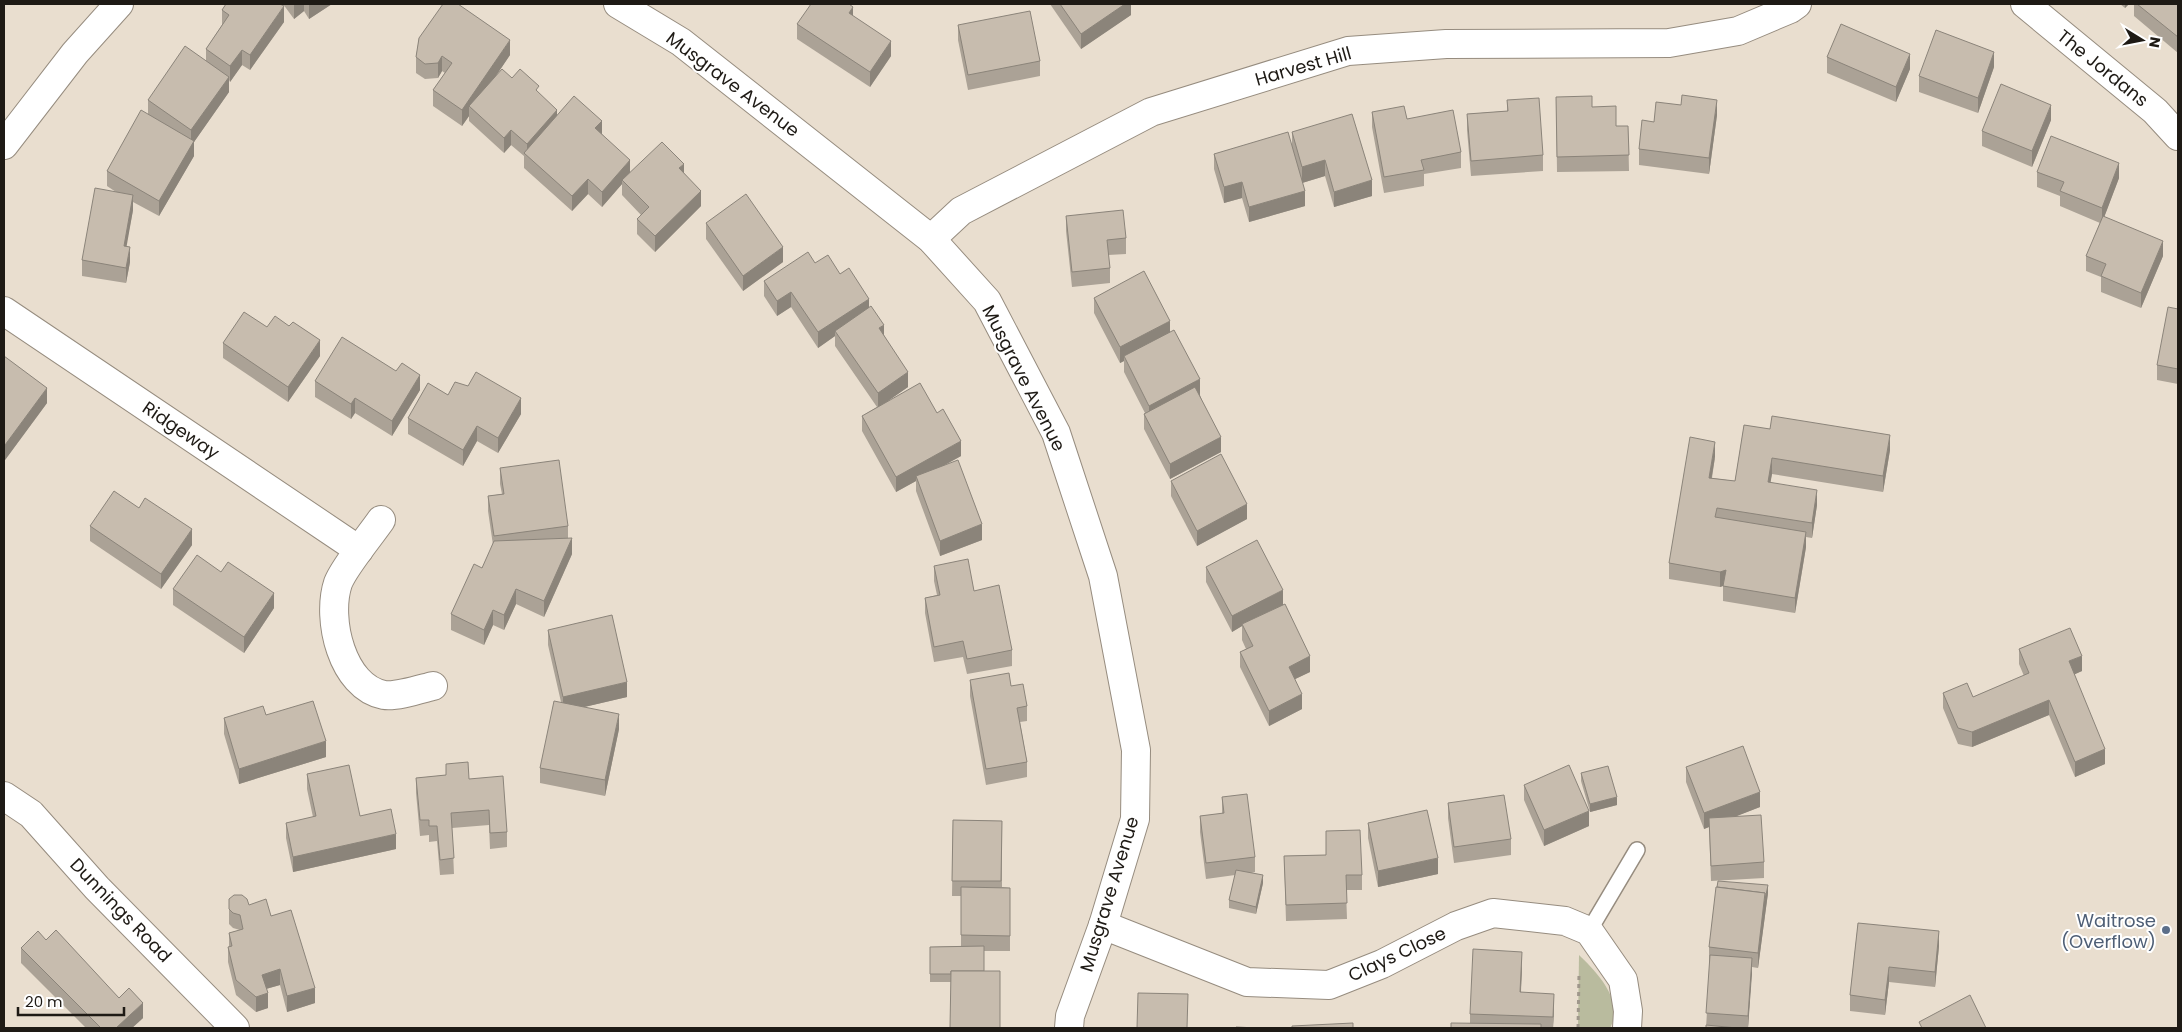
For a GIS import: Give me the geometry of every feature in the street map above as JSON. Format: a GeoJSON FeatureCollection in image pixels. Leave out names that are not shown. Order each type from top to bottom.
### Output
{"type":"FeatureCollection","features":[{"type":"Feature","properties":{"kind":"street"},"geometry":{"type":"LineString","coordinates":[[4,145],[75,53],[119,4]]}},
{"type":"Feature","properties":{"kind":"street","name":"Musgrave Avenue"},"geometry":{"type":"LineString","coordinates":[[618,4],[681,42],[931,239],[987,301],[1056,433],[1102,576],[1136,750],[1135,819],[1103,924],[1070,1016],[1069,1028]]}},
{"type":"Feature","properties":{"kind":"street","name":"Harvest Hill"},"geometry":{"type":"LineString","coordinates":[[931,239],[961,211],[1151,112],[1348,51],[1446,44],[1669,43],[1738,31],[1790,9],[1796,4]]}},
{"type":"Feature","properties":{"kind":"street","name":"The Jordans"},"geometry":{"type":"LineString","coordinates":[[2025,4],[2155,111],[2178,136]]}},
{"type":"Feature","properties":{"kind":"street","name":"Ridgeway"},"geometry":{"type":"LineString","coordinates":[[4,310],[359,550]]}},
{"type":"Feature","properties":{"kind":"street"},"geometry":{"type":"LineString","coordinates":[[381,520],[338,583],[334,617],[341,654],[362,686],[385,695],[433,686]]}},
{"type":"Feature","properties":{"kind":"street","name":"Dunnings Road"},"geometry":{"type":"LineString","coordinates":[[4,796],[32,814],[97,888],[235,1028]]}},
{"type":"Feature","properties":{"kind":"street","name":"Clays Close"},"geometry":{"type":"LineString","coordinates":[[1103,924],[1247,982],[1328,985],[1382,964],[1456,926],[1493,913],[1564,921],[1589,931]]}},
{"type":"Feature","properties":{"kind":"street"},"geometry":{"type":"LineString","coordinates":[[1589,931],[1623,980],[1628,1011],[1628,1028]]}},
{"type":"Feature","properties":{"kind":"lane"},"geometry":{"type":"LineString","coordinates":[[1589,931],[1637,850]]}},
{"type":"Feature","properties":{"kind":"green space"},"geometry":{"type":"Polygon","coordinates":[[[1579,955],[1601,979],[1612,998],[1614,1018],[1610,1028],[1578,1028],[1579,955]]]}},
{"type":"Feature","properties":{"kind":"building"},"geometry":{"type":"Polygon","coordinates":[[[226,4],[280,4],[284,6],[250,55],[242,50],[230,66],[206,49],[229,15],[222,10],[226,4]]]}},
{"type":"Feature","properties":{"kind":"building"},"geometry":{"type":"Polygon","coordinates":[[[443,4],[458,4],[510,40],[462,110],[433,90],[452,63],[442,56],[438,63],[425,64],[416,57],[419,38],[443,4]]]}},
{"type":"Feature","properties":{"kind":"building"},"geometry":{"type":"Polygon","coordinates":[[[811,4],[849,4],[853,7],[849,13],[891,41],[870,72],[797,24],[811,4]]]}},
{"type":"Feature","properties":{"kind":"building"},"geometry":{"type":"Polygon","coordinates":[[[1060,4],[1125,4],[1081,34],[1060,4]]]}},
{"type":"Feature","properties":{"kind":"building"},"geometry":{"type":"Polygon","coordinates":[[[2137,4],[2178,4],[2178,37],[2137,4]]]}},
{"type":"Feature","properties":{"kind":"building"},"geometry":{"type":"Polygon","coordinates":[[[1030,11],[1040,61],[968,75],[958,25],[1030,11]]]}},
{"type":"Feature","properties":{"kind":"building"},"geometry":{"type":"Polygon","coordinates":[[[1841,24],[1910,54],[1896,87],[1827,57],[1841,24]]]}},
{"type":"Feature","properties":{"kind":"building"},"geometry":{"type":"Polygon","coordinates":[[[1936,30],[1994,52],[1978,98],[1919,76],[1936,30]]]}},
{"type":"Feature","properties":{"kind":"building"},"geometry":{"type":"Polygon","coordinates":[[[185,46],[229,77],[191,130],[148,100],[185,46]]]}},
{"type":"Feature","properties":{"kind":"building"},"geometry":{"type":"Polygon","coordinates":[[[502,69],[512,78],[520,69],[539,86],[536,90],[557,110],[527,144],[511,130],[504,138],[469,106],[502,69]]]}},
{"type":"Feature","properties":{"kind":"building"},"geometry":{"type":"Polygon","coordinates":[[[2001,84],[2051,105],[2032,151],[1982,131],[2001,84]]]}},
{"type":"Feature","properties":{"kind":"building"},"geometry":{"type":"Polygon","coordinates":[[[1682,95],[1717,100],[1709,158],[1639,149],[1642,120],[1654,122],[1656,102],[1681,105],[1682,95]]]}},
{"type":"Feature","properties":{"kind":"building"},"geometry":{"type":"Polygon","coordinates":[[[574,96],[602,121],[595,128],[630,160],[602,192],[588,179],[572,196],[524,153],[574,96]]]}},
{"type":"Feature","properties":{"kind":"building"},"geometry":{"type":"Polygon","coordinates":[[[1592,96],[1592,107],[1616,106],[1616,126],[1628,126],[1629,155],[1557,157],[1556,97],[1592,96]]]}},
{"type":"Feature","properties":{"kind":"building"},"geometry":{"type":"Polygon","coordinates":[[[1539,98],[1543,155],[1471,161],[1467,114],[1508,111],[1507,100],[1539,98]]]}},
{"type":"Feature","properties":{"kind":"building"},"geometry":{"type":"Polygon","coordinates":[[[1404,106],[1407,119],[1453,110],[1461,152],[1421,160],[1424,170],[1384,177],[1372,112],[1404,106]]]}},
{"type":"Feature","properties":{"kind":"building"},"geometry":{"type":"Polygon","coordinates":[[[141,110],[194,141],[159,201],[107,171],[141,110]]]}},
{"type":"Feature","properties":{"kind":"building"},"geometry":{"type":"Polygon","coordinates":[[[1352,114],[1372,180],[1334,192],[1325,160],[1302,167],[1292,132],[1352,114]]]}},
{"type":"Feature","properties":{"kind":"building"},"geometry":{"type":"Polygon","coordinates":[[[1288,132],[1305,191],[1249,207],[1242,182],[1224,187],[1214,154],[1288,132]]]}},
{"type":"Feature","properties":{"kind":"building"},"geometry":{"type":"Polygon","coordinates":[[[2051,136],[2119,163],[2102,208],[2060,191],[2064,182],[2037,172],[2051,136]]]}},
{"type":"Feature","properties":{"kind":"building"},"geometry":{"type":"Polygon","coordinates":[[[662,142],[684,164],[679,168],[701,191],[655,236],[637,219],[649,207],[622,180],[662,142]]]}},
{"type":"Feature","properties":{"kind":"building"},"geometry":{"type":"Polygon","coordinates":[[[95,188],[133,195],[124,246],[130,247],[126,268],[82,260],[95,188]]]}},
{"type":"Feature","properties":{"kind":"building"},"geometry":{"type":"Polygon","coordinates":[[[746,194],[783,247],[743,276],[706,223],[746,194]]]}},
{"type":"Feature","properties":{"kind":"building"},"geometry":{"type":"Polygon","coordinates":[[[1123,210],[1126,238],[1107,240],[1110,268],[1072,272],[1066,216],[1123,210]]]}},
{"type":"Feature","properties":{"kind":"building"},"geometry":{"type":"Polygon","coordinates":[[[2103,216],[2163,241],[2141,293],[2101,276],[2106,264],[2086,256],[2103,216]]]}},
{"type":"Feature","properties":{"kind":"building"},"geometry":{"type":"Polygon","coordinates":[[[808,252],[815,263],[828,255],[840,274],[849,268],[869,299],[818,332],[791,292],[777,301],[764,281],[808,252]]]}},
{"type":"Feature","properties":{"kind":"building"},"geometry":{"type":"Polygon","coordinates":[[[1144,271],[1170,321],[1120,347],[1094,298],[1144,271]]]}},
{"type":"Feature","properties":{"kind":"building"},"geometry":{"type":"Polygon","coordinates":[[[871,306],[884,325],[879,328],[908,372],[878,393],[835,331],[871,306]]]}},
{"type":"Feature","properties":{"kind":"building"},"geometry":{"type":"Polygon","coordinates":[[[2168,307],[2178,309],[2178,369],[2157,365],[2168,307]]]}},
{"type":"Feature","properties":{"kind":"building"},"geometry":{"type":"Polygon","coordinates":[[[244,312],[267,327],[275,316],[289,326],[293,322],[320,340],[288,387],[223,343],[244,312]]]}},
{"type":"Feature","properties":{"kind":"building"},"geometry":{"type":"Polygon","coordinates":[[[1174,330],[1200,379],[1149,406],[1124,356],[1174,330]]]}},
{"type":"Feature","properties":{"kind":"building"},"geometry":{"type":"Polygon","coordinates":[[[342,337],[396,371],[402,363],[420,375],[392,421],[355,398],[351,404],[315,381],[342,337]]]}},
{"type":"Feature","properties":{"kind":"building"},"geometry":{"type":"Polygon","coordinates":[[[4,356],[47,388],[5,445],[4,444],[4,356]]]}},
{"type":"Feature","properties":{"kind":"building"},"geometry":{"type":"Polygon","coordinates":[[[476,372],[521,398],[498,438],[477,426],[463,450],[408,418],[428,383],[448,395],[455,382],[468,386],[476,372]]]}},
{"type":"Feature","properties":{"kind":"building"},"geometry":{"type":"Polygon","coordinates":[[[920,383],[937,413],[943,409],[961,441],[896,477],[862,416],[920,383]]]}},
{"type":"Feature","properties":{"kind":"building"},"geometry":{"type":"Polygon","coordinates":[[[1195,387],[1221,437],[1170,464],[1144,414],[1195,387]]]}},
{"type":"Feature","properties":{"kind":"building"},"geometry":{"type":"Polygon","coordinates":[[[1772,416],[1890,435],[1883,476],[1772,458],[1768,482],[1817,490],[1812,523],[1717,508],[1715,517],[1806,532],[1795,598],[1723,586],[1726,570],[1720,572],[1669,563],[1690,437],[1715,442],[1709,478],[1735,481],[1744,425],[1770,429],[1772,416]]]}},
{"type":"Feature","properties":{"kind":"building"},"geometry":{"type":"Polygon","coordinates":[[[1221,454],[1247,504],[1197,531],[1171,481],[1221,454]]]}},
{"type":"Feature","properties":{"kind":"building"},"geometry":{"type":"Polygon","coordinates":[[[559,460],[568,526],[494,536],[488,496],[504,494],[500,468],[559,460]]]}},
{"type":"Feature","properties":{"kind":"building"},"geometry":{"type":"Polygon","coordinates":[[[958,460],[982,524],[940,541],[916,476],[958,460]]]}},
{"type":"Feature","properties":{"kind":"building"},"geometry":{"type":"Polygon","coordinates":[[[114,491],[139,508],[145,498],[192,529],[161,574],[90,526],[114,491]]]}},
{"type":"Feature","properties":{"kind":"building"},"geometry":{"type":"Polygon","coordinates":[[[572,538],[544,601],[516,589],[504,615],[493,610],[484,630],[451,614],[474,564],[482,568],[494,541],[572,538]]]}},
{"type":"Feature","properties":{"kind":"building"},"geometry":{"type":"Polygon","coordinates":[[[1257,540],[1283,590],[1232,616],[1206,567],[1257,540]]]}},
{"type":"Feature","properties":{"kind":"building"},"geometry":{"type":"Polygon","coordinates":[[[197,555],[221,572],[228,562],[274,593],[244,637],[173,589],[197,555]]]}},
{"type":"Feature","properties":{"kind":"building"},"geometry":{"type":"Polygon","coordinates":[[[968,559],[974,591],[999,585],[1012,650],[967,659],[963,641],[934,647],[925,598],[940,595],[934,566],[968,559]]]}},
{"type":"Feature","properties":{"kind":"building"},"geometry":{"type":"Polygon","coordinates":[[[1285,604],[1310,656],[1289,667],[1302,694],[1269,711],[1240,652],[1253,646],[1242,624],[1285,604]]]}},
{"type":"Feature","properties":{"kind":"building"},"geometry":{"type":"Polygon","coordinates":[[[612,615],[627,682],[563,697],[548,630],[612,615]]]}},
{"type":"Feature","properties":{"kind":"building"},"geometry":{"type":"Polygon","coordinates":[[[2070,628],[2082,656],[2069,661],[2105,749],[2075,762],[2049,700],[1972,732],[1958,728],[1943,693],[1967,683],[1973,697],[2029,673],[2019,649],[2070,628]]]}},
{"type":"Feature","properties":{"kind":"building"},"geometry":{"type":"Polygon","coordinates":[[[1009,673],[1011,686],[1023,684],[1027,706],[1017,708],[1027,762],[986,769],[970,680],[1009,673]]]}},
{"type":"Feature","properties":{"kind":"building"},"geometry":{"type":"Polygon","coordinates":[[[313,701],[326,741],[239,769],[224,718],[263,706],[266,715],[313,701]]]}},
{"type":"Feature","properties":{"kind":"building"},"geometry":{"type":"Polygon","coordinates":[[[554,701],[619,714],[605,780],[540,768],[554,701]]]}},
{"type":"Feature","properties":{"kind":"building"},"geometry":{"type":"Polygon","coordinates":[[[1743,746],[1760,792],[1704,813],[1686,767],[1743,746]]]}},
{"type":"Feature","properties":{"kind":"building"},"geometry":{"type":"Polygon","coordinates":[[[468,762],[469,779],[503,776],[507,832],[490,833],[489,810],[451,813],[454,858],[440,860],[437,826],[429,826],[429,820],[420,820],[416,778],[446,775],[446,764],[468,762]]]}},
{"type":"Feature","properties":{"kind":"building"},"geometry":{"type":"Polygon","coordinates":[[[349,765],[360,816],[391,809],[396,834],[293,857],[286,823],[316,816],[307,774],[349,765]]]}},
{"type":"Feature","properties":{"kind":"building"},"geometry":{"type":"Polygon","coordinates":[[[1569,765],[1589,811],[1544,830],[1524,785],[1569,765]]]}},
{"type":"Feature","properties":{"kind":"building"},"geometry":{"type":"Polygon","coordinates":[[[1608,766],[1617,797],[1590,804],[1581,773],[1608,766]]]}},
{"type":"Feature","properties":{"kind":"building"},"geometry":{"type":"Polygon","coordinates":[[[1247,794],[1255,857],[1206,863],[1200,816],[1224,813],[1222,797],[1247,794]]]}},
{"type":"Feature","properties":{"kind":"building"},"geometry":{"type":"Polygon","coordinates":[[[1504,795],[1511,839],[1454,847],[1448,803],[1504,795]]]}},
{"type":"Feature","properties":{"kind":"building"},"geometry":{"type":"Polygon","coordinates":[[[1427,810],[1438,858],[1378,871],[1368,823],[1427,810]]]}},
{"type":"Feature","properties":{"kind":"building"},"geometry":{"type":"Polygon","coordinates":[[[1761,815],[1764,862],[1711,866],[1709,818],[1761,815]]]}},
{"type":"Feature","properties":{"kind":"building"},"geometry":{"type":"Polygon","coordinates":[[[953,820],[1002,821],[1001,881],[952,881],[953,820]]]}},
{"type":"Feature","properties":{"kind":"building"},"geometry":{"type":"Polygon","coordinates":[[[1360,830],[1362,875],[1346,875],[1347,903],[1286,905],[1284,856],[1326,855],[1326,831],[1360,830]]]}},
{"type":"Feature","properties":{"kind":"building"},"geometry":{"type":"Polygon","coordinates":[[[1236,870],[1263,875],[1256,907],[1229,900],[1236,870]]]}},
{"type":"Feature","properties":{"kind":"building"},"geometry":{"type":"Polygon","coordinates":[[[1718,881],[1768,885],[1765,900],[1765,893],[1717,887],[1718,881]]]}},
{"type":"Feature","properties":{"kind":"building"},"geometry":{"type":"Polygon","coordinates":[[[961,887],[1010,888],[1010,936],[961,935],[961,887]]]}},
{"type":"Feature","properties":{"kind":"building"},"geometry":{"type":"Polygon","coordinates":[[[1716,887],[1765,893],[1758,953],[1709,947],[1716,887]]]}},
{"type":"Feature","properties":{"kind":"building"},"geometry":{"type":"Polygon","coordinates":[[[234,895],[242,895],[247,899],[249,905],[266,899],[271,916],[291,910],[315,988],[287,996],[280,969],[262,975],[268,993],[256,997],[236,980],[228,947],[232,946],[229,933],[243,929],[240,915],[233,913],[229,909],[229,899],[234,895]]]}},
{"type":"Feature","properties":{"kind":"building"},"geometry":{"type":"Polygon","coordinates":[[[1858,923],[1939,931],[1935,972],[1889,967],[1885,1000],[1850,995],[1858,923]]]}},
{"type":"Feature","properties":{"kind":"building"},"geometry":{"type":"Polygon","coordinates":[[[56,930],[119,998],[129,988],[143,1003],[116,1028],[101,1028],[21,948],[38,931],[46,940],[56,930]]]}},
{"type":"Feature","properties":{"kind":"building"},"geometry":{"type":"Polygon","coordinates":[[[984,946],[984,971],[951,971],[951,974],[930,974],[930,947],[984,946]]]}},
{"type":"Feature","properties":{"kind":"building"},"geometry":{"type":"Polygon","coordinates":[[[1473,949],[1522,952],[1520,992],[1554,994],[1553,1017],[1470,1014],[1473,949]]]}},
{"type":"Feature","properties":{"kind":"building"},"geometry":{"type":"Polygon","coordinates":[[[1710,955],[1752,958],[1748,1016],[1706,1013],[1710,955]]]}},
{"type":"Feature","properties":{"kind":"building"},"geometry":{"type":"Polygon","coordinates":[[[951,971],[1000,971],[1000,1028],[950,1028],[951,971]]]}},
{"type":"Feature","properties":{"kind":"building"},"geometry":{"type":"Polygon","coordinates":[[[1138,993],[1188,994],[1187,1028],[1137,1028],[1138,993]]]}},
{"type":"Feature","properties":{"kind":"building"},"geometry":{"type":"Polygon","coordinates":[[[1970,995],[1986,1028],[1922,1028],[1919,1022],[1970,995]]]}},
{"type":"Feature","properties":{"kind":"building"},"geometry":{"type":"Polygon","coordinates":[[[1353,1023],[1353,1028],[1292,1028],[1292,1026],[1353,1023]]]}},
{"type":"Feature","properties":{"kind":"building"},"geometry":{"type":"Polygon","coordinates":[[[1451,1023],[1541,1024],[1541,1028],[1451,1028],[1451,1023]]]}},
{"type":"Feature","properties":{"kind":"building"},"geometry":{"type":"Polygon","coordinates":[[[1706,1025],[1737,1028],[1706,1028],[1706,1025]]]}},
{"type":"Feature","properties":{"kind":"place","name":"Waitrose (Overflow)"},"geometry":{"type":"Point","coordinates":[2166,930]}}]}
